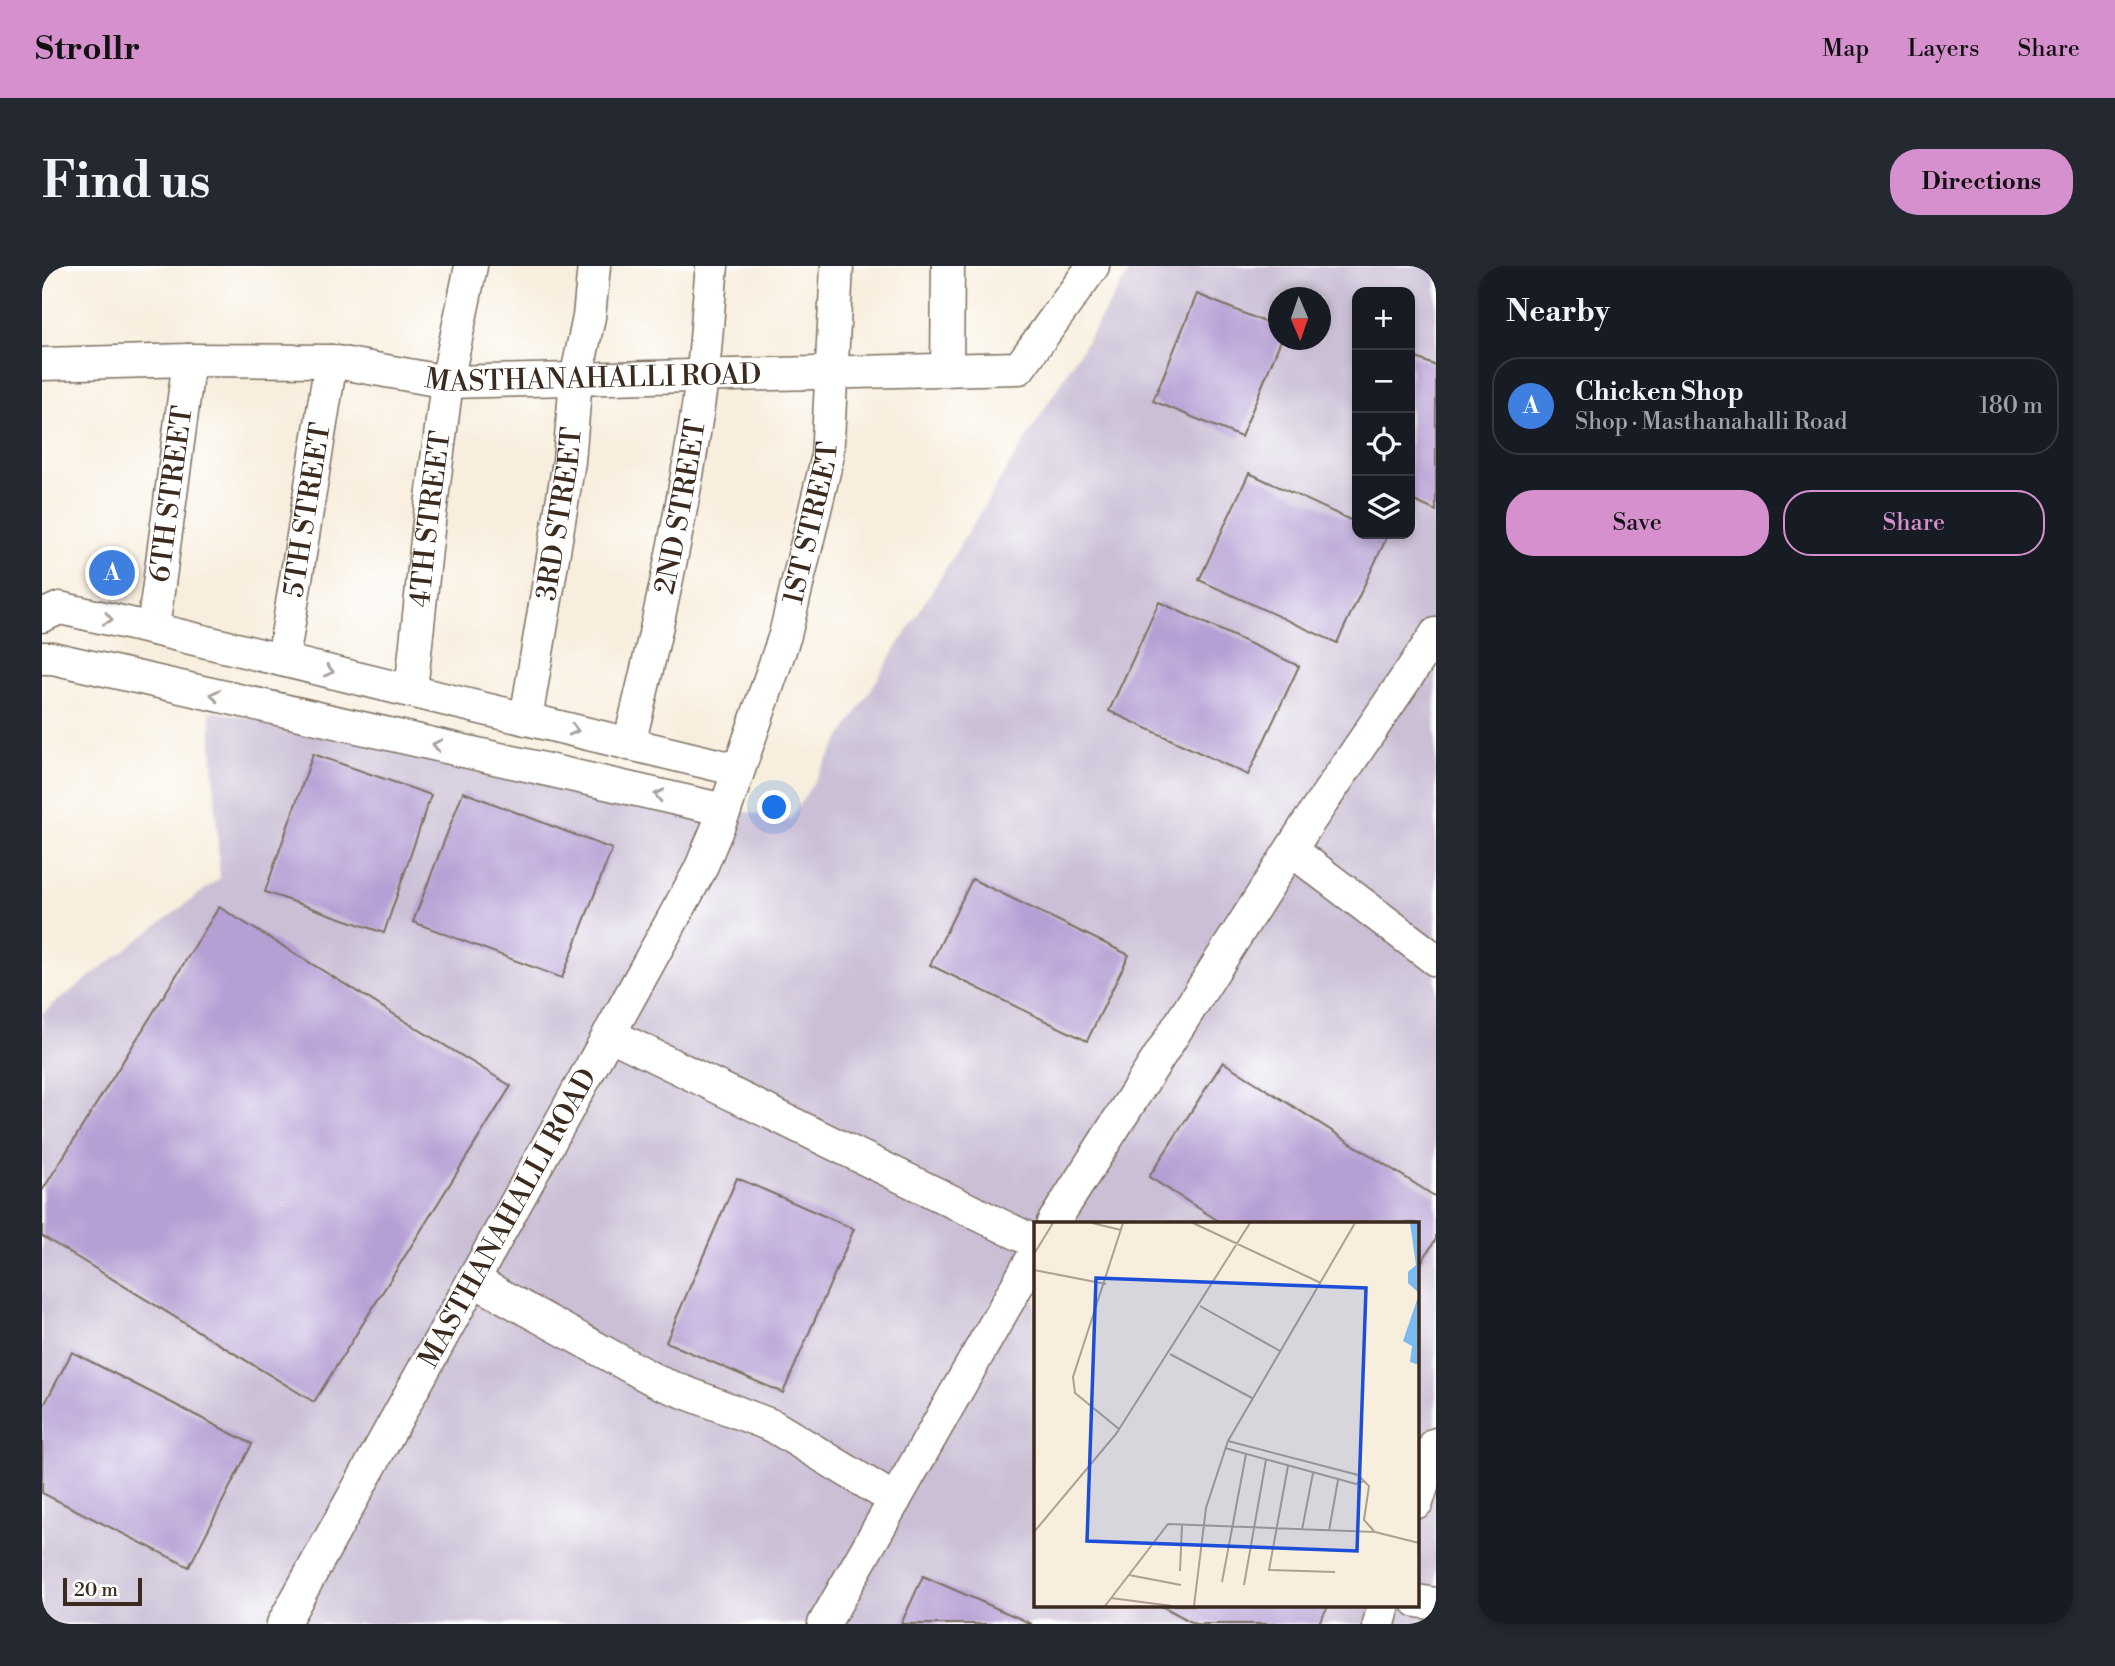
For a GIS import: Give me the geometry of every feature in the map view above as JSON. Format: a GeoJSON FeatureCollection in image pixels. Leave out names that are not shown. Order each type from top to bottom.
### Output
{"type":"FeatureCollection","features":[{"type":"Feature","properties":{"kind":"street","name":"4TH STREET"},"geometry":{"type":"LineString","coordinates":[[411,691],[447,382],[471,266]]}},
{"type":"Feature","properties":{"kind":"street","name":"3RD STREET"},"geometry":{"type":"LineString","coordinates":[[526,719],[569,461],[576,379],[589,317],[594,266]]}},
{"type":"Feature","properties":{"kind":"street","name":"2ND STREET"},"geometry":{"type":"LineString","coordinates":[[629,744],[658,627],[677,534],[702,376],[712,266]]}},
{"type":"Feature","properties":{"kind":"street","name":"1ST STREET"},"geometry":{"type":"LineString","coordinates":[[738,770],[785,635],[827,459],[837,266]]}},
{"type":"Feature","properties":{"kind":"street"},"geometry":{"type":"LineString","coordinates":[[947,370],[948,266]]}},
{"type":"Feature","properties":{"kind":"street","name":"MASTHANAHALLI ROAD"},"geometry":{"type":"LineString","coordinates":[[42,364],[189,360],[331,361],[447,382],[1019,368],[1093,266]]}},
{"type":"Feature","properties":{"kind":"street","name":"6TH STREET"},"geometry":{"type":"LineString","coordinates":[[153,629],[189,360]]}},
{"type":"Feature","properties":{"kind":"street","name":"5TH STREET"},"geometry":{"type":"LineString","coordinates":[[283,660],[331,361]]}},
{"type":"Feature","properties":{"kind":"street"},"geometry":{"type":"LineString","coordinates":[[42,616],[60,608],[738,770]]}},
{"type":"Feature","properties":{"kind":"street"},"geometry":{"type":"LineString","coordinates":[[1054,1222],[1291,849],[1436,634]]}},
{"type":"Feature","properties":{"kind":"street"},"geometry":{"type":"LineString","coordinates":[[45,655],[725,810]]}},
{"type":"Feature","properties":{"kind":"street","name":"MASTHANAHALLI ROAD"},"geometry":{"type":"LineString","coordinates":[[283,1624],[700,870],[738,770]]}},
{"type":"Feature","properties":{"kind":"street"},"geometry":{"type":"LineString","coordinates":[[1291,849],[1436,960]]}},
{"type":"Feature","properties":{"kind":"street"},"geometry":{"type":"LineString","coordinates":[[609,1034],[1034,1241]]}},
{"type":"Feature","properties":{"kind":"street"},"geometry":{"type":"LineString","coordinates":[[824,1624],[1034,1256]]}},
{"type":"Feature","properties":{"kind":"street"},"geometry":{"type":"LineString","coordinates":[[473,1280],[658,1382],[773,1426],[895,1500]]}},
{"type":"Feature","properties":{"kind":"street"},"geometry":{"type":"LineString","coordinates":[[1419,1496],[1436,1444]]}},
{"type":"Feature","properties":{"kind":"street"},"geometry":{"type":"LineString","coordinates":[[1379,1624],[1384,1606]]}},
{"type":"Feature","properties":{"kind":"shaded area"},"geometry":{"type":"Polygon","coordinates":[[[1133,266],[1436,266],[1436,1624],[42,1624],[42,1013],[220,878],[210,711],[790,820],[1133,266]]]}},
{"type":"Feature","properties":{"kind":"building"},"geometry":{"type":"Polygon","coordinates":[[[1197,294],[1268,323],[1268,350],[1277,350],[1241,437],[1153,401],[1197,294]]]}},
{"type":"Feature","properties":{"kind":"building"},"geometry":{"type":"Polygon","coordinates":[[[1415,357],[1436,366],[1436,511],[1415,501],[1415,357]]]}},
{"type":"Feature","properties":{"kind":"building"},"geometry":{"type":"Polygon","coordinates":[[[1249,473],[1352,521],[1352,539],[1386,539],[1337,643],[1199,580],[1249,473]]]}},
{"type":"Feature","properties":{"kind":"building"},"geometry":{"type":"Polygon","coordinates":[[[1159,602],[1299,666],[1248,775],[1109,711],[1159,602]]]}},
{"type":"Feature","properties":{"kind":"building"},"geometry":{"type":"Polygon","coordinates":[[[313,754],[431,795],[384,933],[265,892],[313,754]]]}},
{"type":"Feature","properties":{"kind":"building"},"geometry":{"type":"Polygon","coordinates":[[[463,792],[612,849],[562,978],[413,922],[463,792]]]}},
{"type":"Feature","properties":{"kind":"building"},"geometry":{"type":"Polygon","coordinates":[[[972,879],[1129,955],[1087,1041],[930,965],[972,879]]]}},
{"type":"Feature","properties":{"kind":"building"},"geometry":{"type":"Polygon","coordinates":[[[219,907],[511,1086],[314,1402],[42,1236],[42,1191],[219,907]]]}},
{"type":"Feature","properties":{"kind":"building"},"geometry":{"type":"Polygon","coordinates":[[[1223,1062],[1436,1197],[1436,1239],[1419,1266],[1419,1222],[1220,1222],[1149,1177],[1223,1062]]]}},
{"type":"Feature","properties":{"kind":"building"},"geometry":{"type":"Polygon","coordinates":[[[737,1178],[854,1229],[783,1393],[666,1342],[737,1178]]]}},
{"type":"Feature","properties":{"kind":"building"},"geometry":{"type":"Polygon","coordinates":[[[72,1352],[252,1444],[189,1567],[42,1493],[42,1409],[72,1352]]]}},
{"type":"Feature","properties":{"kind":"building"},"geometry":{"type":"Polygon","coordinates":[[[923,1576],[1032,1624],[901,1624],[923,1576]]]}},
{"type":"Feature","properties":{"kind":"building"},"geometry":{"type":"Polygon","coordinates":[[[1162,1606],[1328,1606],[1318,1624],[1195,1624],[1162,1606]]]}},
{"type":"Feature","properties":{"kind":"place","name":"Chicken Shop"},"geometry":{"type":"Point","coordinates":[112,573]}}]}
